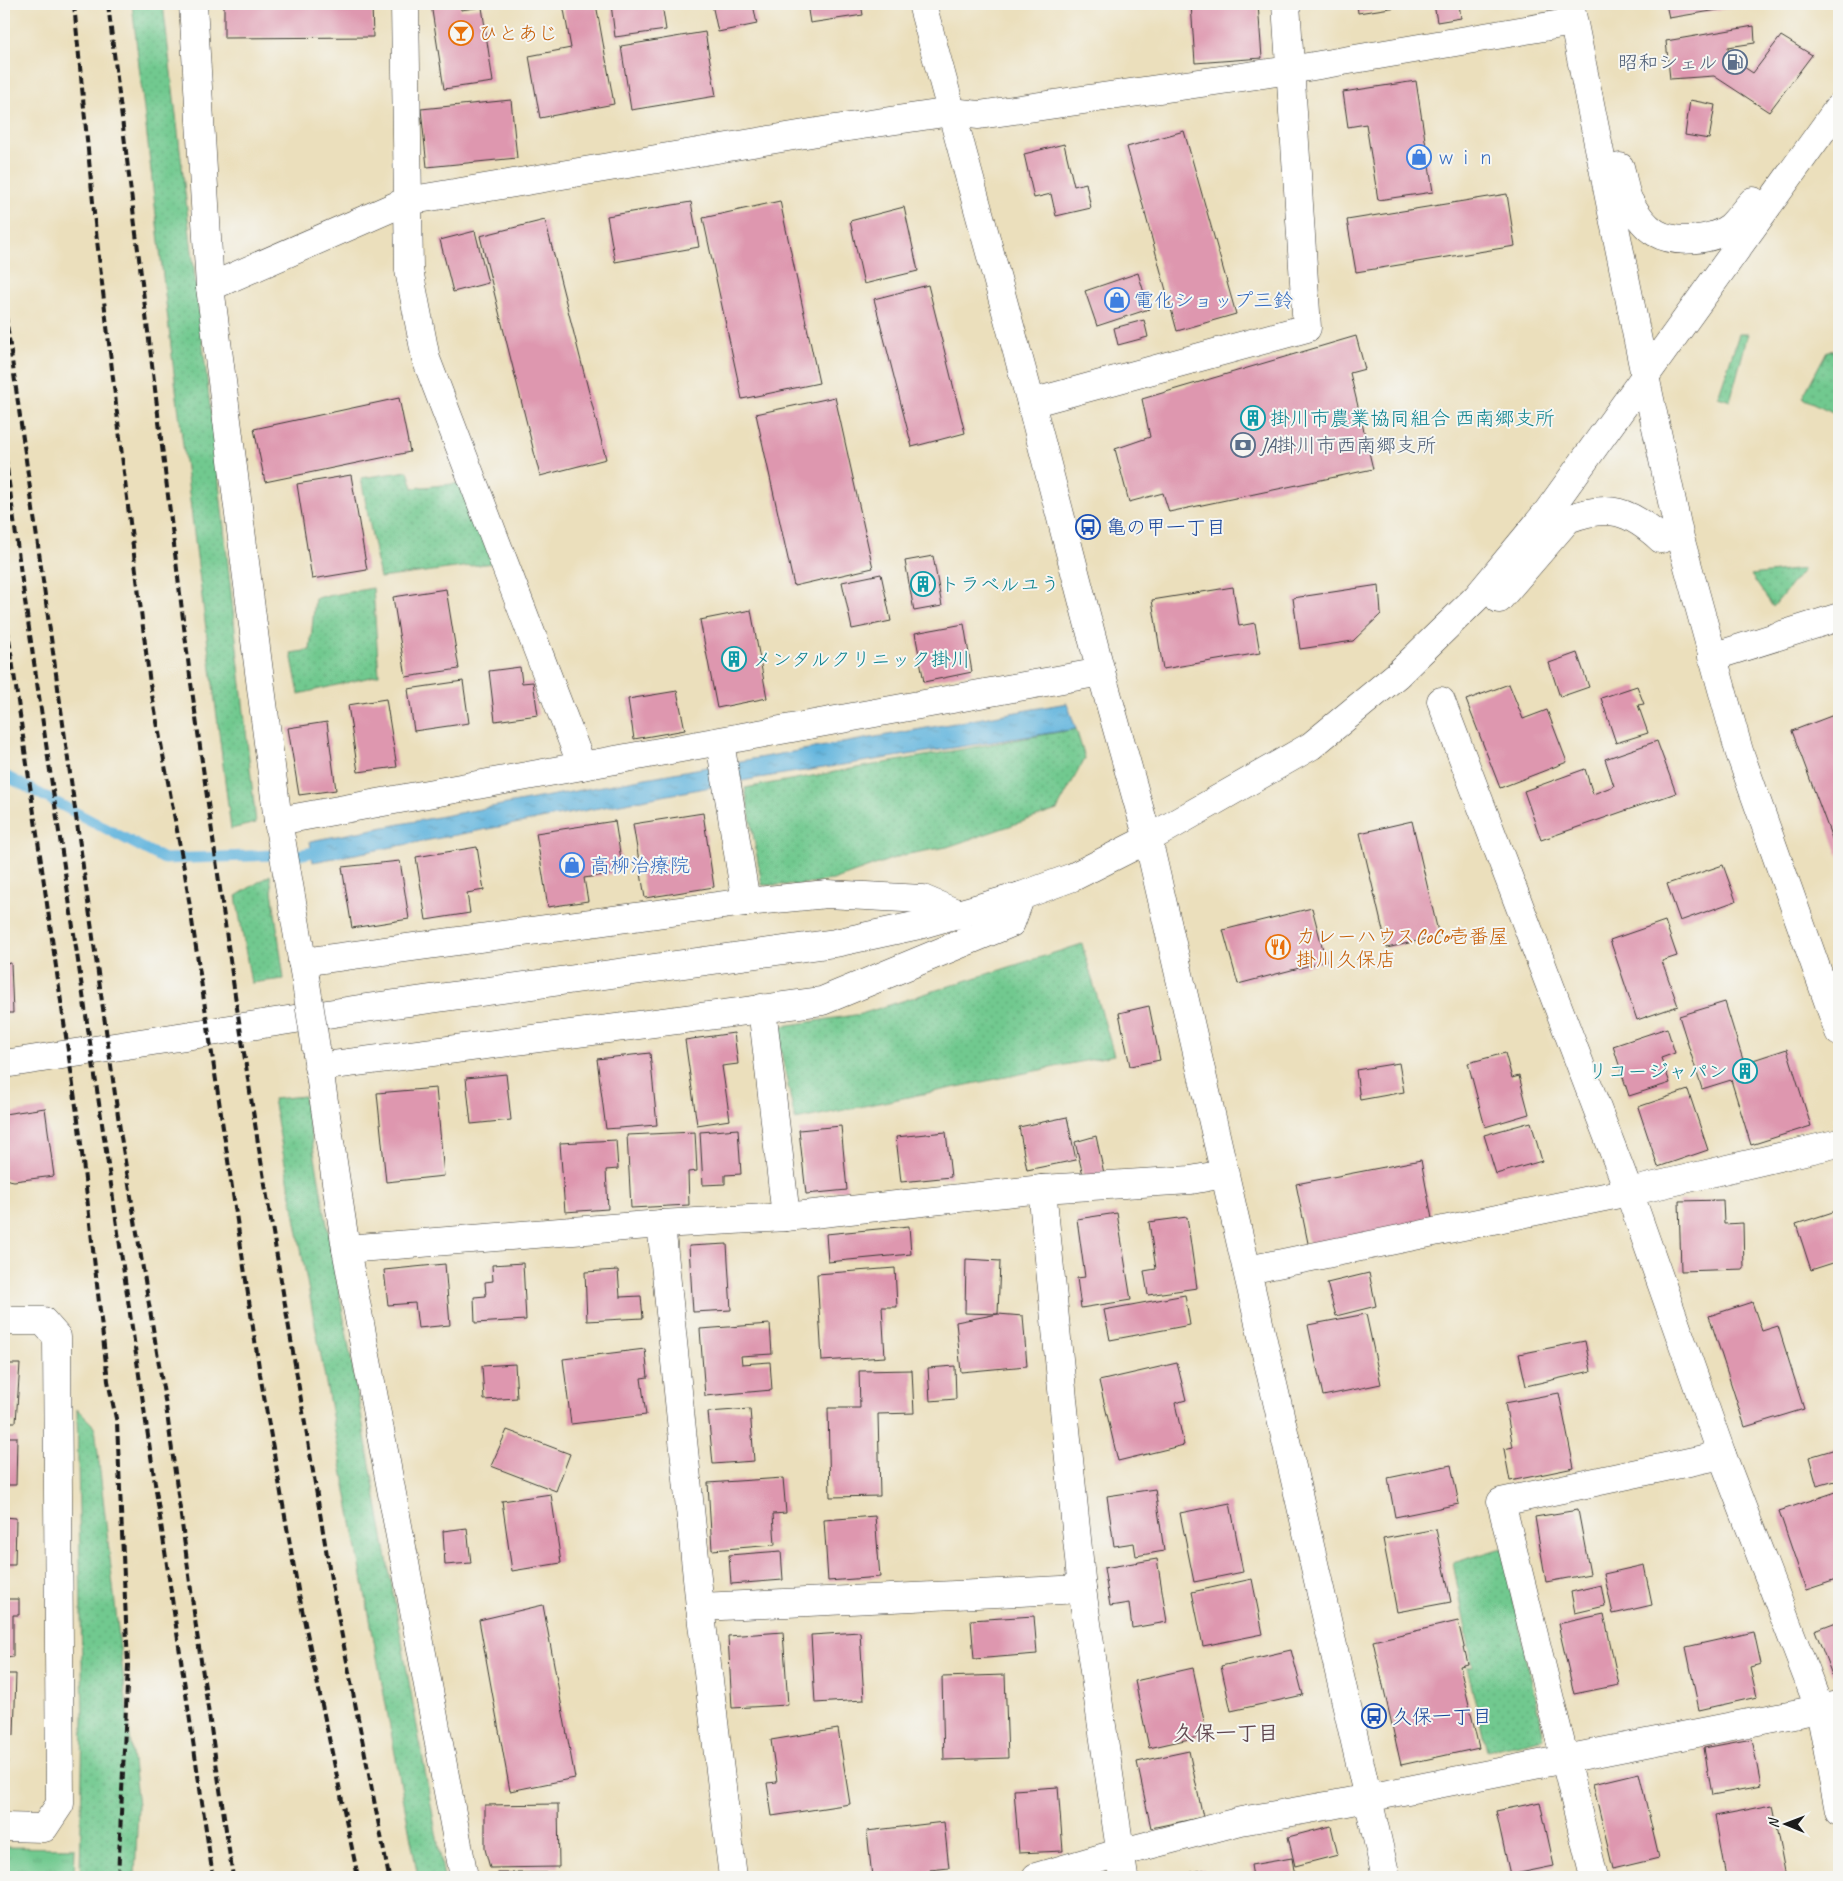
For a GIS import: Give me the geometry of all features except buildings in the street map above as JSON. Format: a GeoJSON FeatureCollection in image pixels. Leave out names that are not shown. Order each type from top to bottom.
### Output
{"type":"FeatureCollection","features":[{"type":"Feature","properties":{"kind":"street"},"geometry":{"type":"LineString","coordinates":[[193,4],[210,288],[282,843],[304,969],[346,1249],[464,1877]]}},
{"type":"Feature","properties":{"kind":"street"},"geometry":{"type":"LineString","coordinates":[[405,4],[409,270],[426,359],[582,766]]}},
{"type":"Feature","properties":{"kind":"street"},"geometry":{"type":"LineString","coordinates":[[922,4],[1148,839],[1386,1877]]}},
{"type":"Feature","properties":{"kind":"street"},"geometry":{"type":"LineString","coordinates":[[1031,403],[1307,328],[1286,4]]}},
{"type":"Feature","properties":{"kind":"street"},"geometry":{"type":"LineString","coordinates":[[210,288],[407,201],[835,129],[951,112],[979,115],[1290,70],[1577,10]]}},
{"type":"Feature","properties":{"kind":"street"},"geometry":{"type":"LineString","coordinates":[[1577,10],[1601,64],[1628,199],[1661,539],[1710,718],[1736,741]]}},
{"type":"Feature","properties":{"kind":"street"},"geometry":{"type":"LineString","coordinates":[[1577,10],[1645,376],[1679,534],[1736,741],[1839,1032]]}},
{"type":"Feature","properties":{"kind":"street"},"geometry":{"type":"LineString","coordinates":[[1628,199],[1639,217],[1656,233],[1677,239],[1693,240],[1716,234],[1729,227],[1839,107]]}},
{"type":"Feature","properties":{"kind":"street"},"geometry":{"type":"LineString","coordinates":[[4,1064],[366,1008],[835,943],[919,926],[1021,896],[1073,877],[1148,839],[1311,746],[1397,675],[1477,598],[1548,511],[1839,107]]}},
{"type":"Feature","properties":{"kind":"street"},"geometry":{"type":"LineString","coordinates":[[1397,675],[1480,620],[1568,519],[1583,513],[1608,511],[1628,514],[1645,524],[1661,539]]}},
{"type":"Feature","properties":{"kind":"street"},"geometry":{"type":"LineString","coordinates":[[1712,658],[1839,617]]}},
{"type":"Feature","properties":{"kind":"street"},"geometry":{"type":"LineString","coordinates":[[282,843],[582,766],[721,749],[1102,672]]}},
{"type":"Feature","properties":{"kind":"street"},"geometry":{"type":"LineString","coordinates":[[1441,700],[1629,1192],[1722,1455],[1829,1708],[1839,1811]]}},
{"type":"Feature","properties":{"kind":"street"},"geometry":{"type":"LineString","coordinates":[[721,749],[746,902]]}},
{"type":"Feature","properties":{"kind":"street"},"geometry":{"type":"LineString","coordinates":[[304,969],[746,902],[827,894],[923,899],[961,915]]}},
{"type":"Feature","properties":{"kind":"street"},"geometry":{"type":"LineString","coordinates":[[317,1061],[822,1001],[1010,923],[1021,896]]}},
{"type":"Feature","properties":{"kind":"street"},"geometry":{"type":"LineString","coordinates":[[762,1008],[786,1217]]}},
{"type":"Feature","properties":{"kind":"street"},"geometry":{"type":"LineString","coordinates":[[1248,1270],[1629,1192],[1839,1143]]}},
{"type":"Feature","properties":{"kind":"street"},"geometry":{"type":"LineString","coordinates":[[346,1249],[661,1224],[786,1217],[1042,1189],[1191,1180],[1224,1174]]}},
{"type":"Feature","properties":{"kind":"street"},"geometry":{"type":"LineString","coordinates":[[1042,1189],[1082,1589],[1122,1865]]}},
{"type":"Feature","properties":{"kind":"street"},"geometry":{"type":"LineString","coordinates":[[661,1224],[700,1607],[733,1877]]}},
{"type":"Feature","properties":{"kind":"street"},"geometry":{"type":"LineString","coordinates":[[4,1321],[43,1321],[57,1337],[60,1804],[44,1828],[4,1827]]}},
{"type":"Feature","properties":{"kind":"street"},"geometry":{"type":"LineString","coordinates":[[1594,1877],[1500,1502],[1722,1455]]}},
{"type":"Feature","properties":{"kind":"street"},"geometry":{"type":"LineString","coordinates":[[700,1607],[1082,1589]]}},
{"type":"Feature","properties":{"kind":"street"},"geometry":{"type":"LineString","coordinates":[[1036,1877],[1122,1865],[1241,1821],[1829,1708]]}},
{"type":"Feature","properties":{"kind":"green space"},"geometry":{"type":"Polygon","coordinates":[[[132,4],[163,4],[220,491],[256,823],[231,829],[174,373],[132,4]]]}},
{"type":"Feature","properties":{"kind":"green space"},"geometry":{"type":"Polygon","coordinates":[[[1739,334],[1748,334],[1730,401],[1718,397],[1739,334]]]}},
{"type":"Feature","properties":{"kind":"green space"},"geometry":{"type":"Polygon","coordinates":[[[1839,350],[1839,415],[1802,398],[1827,351],[1839,350]]]}},
{"type":"Feature","properties":{"kind":"green space"},"geometry":{"type":"Polygon","coordinates":[[[408,471],[413,488],[462,483],[493,563],[380,578],[361,478],[408,471]]]}},
{"type":"Feature","properties":{"kind":"green space"},"geometry":{"type":"Polygon","coordinates":[[[1804,569],[1773,607],[1751,575],[1804,569]]]}},
{"type":"Feature","properties":{"kind":"green space"},"geometry":{"type":"Polygon","coordinates":[[[373,588],[379,675],[299,694],[291,653],[310,650],[315,598],[373,588]]]}},
{"type":"Feature","properties":{"kind":"green space"},"geometry":{"type":"Polygon","coordinates":[[[1076,729],[1085,758],[1057,810],[947,847],[903,855],[833,880],[796,885],[762,885],[745,788],[1076,729]]]}},
{"type":"Feature","properties":{"kind":"green space"},"geometry":{"type":"Polygon","coordinates":[[[270,875],[284,979],[251,983],[236,896],[270,875]]]}},
{"type":"Feature","properties":{"kind":"green space"},"geometry":{"type":"Polygon","coordinates":[[[1082,944],[1114,1055],[795,1120],[776,1027],[861,1014],[1082,944]]]}},
{"type":"Feature","properties":{"kind":"green space"},"geometry":{"type":"Polygon","coordinates":[[[304,1096],[444,1877],[418,1877],[273,1099],[304,1096]]]}},
{"type":"Feature","properties":{"kind":"green space"},"geometry":{"type":"Polygon","coordinates":[[[77,1409],[95,1427],[138,1806],[135,1877],[80,1877],[83,1717],[77,1409]]]}},
{"type":"Feature","properties":{"kind":"green space"},"geometry":{"type":"Polygon","coordinates":[[[1502,1548],[1544,1738],[1487,1751],[1467,1667],[1473,1666],[1453,1563],[1502,1548]]]}},
{"type":"Feature","properties":{"kind":"green space"},"geometry":{"type":"Polygon","coordinates":[[[4,1847],[75,1848],[74,1877],[4,1877],[4,1847]]]}},
{"type":"Feature","properties":{"kind":"water"},"geometry":{"type":"Polygon","coordinates":[[[1067,703],[1076,729],[758,778],[313,862],[310,841],[640,779],[1067,703]]]}},
{"type":"Feature","properties":{"kind":"waterway"},"geometry":{"type":"LineString","coordinates":[[4,775],[164,859],[303,854],[326,850]]}},
{"type":"Feature","properties":{"kind":"railway"},"geometry":{"type":"LineString","coordinates":[[74,4],[95,223],[150,684],[185,874],[260,1374],[298,1590],[358,1877]]}},
{"type":"Feature","properties":{"kind":"railway"},"geometry":{"type":"LineString","coordinates":[[108,4],[190,676],[235,995],[332,1585],[389,1877]]}},
{"type":"Feature","properties":{"kind":"railway"},"geometry":{"type":"LineString","coordinates":[[4,303],[121,1137],[166,1406],[233,1877]]}},
{"type":"Feature","properties":{"kind":"railway"},"geometry":{"type":"LineString","coordinates":[[4,445],[21,574],[213,1877]]}},
{"type":"Feature","properties":{"kind":"railway"},"geometry":{"type":"LineString","coordinates":[[4,604],[79,1127],[108,1381],[117,1423],[128,1665],[118,1877]]}},
{"type":"Feature","properties":{"kind":"place","name":"ひとあじ"},"geometry":{"type":"Point","coordinates":[461,33]}},
{"type":"Feature","properties":{"kind":"place","name":"昭和シェル"},"geometry":{"type":"Point","coordinates":[1735,62]}},
{"type":"Feature","properties":{"kind":"place","name":"ｗｉｎ"},"geometry":{"type":"Point","coordinates":[1419,157]}},
{"type":"Feature","properties":{"kind":"place","name":"電化ショップ三鈴"},"geometry":{"type":"Point","coordinates":[1117,300]}},
{"type":"Feature","properties":{"kind":"place","name":"掛川市農業協同組合 西南郷支所"},"geometry":{"type":"Point","coordinates":[1253,418]}},
{"type":"Feature","properties":{"kind":"place","name":"JA掛川市西南郷支所"},"geometry":{"type":"Point","coordinates":[1243,445]}},
{"type":"Feature","properties":{"kind":"place","name":"亀の甲一丁目"},"geometry":{"type":"Point","coordinates":[1088,527]}},
{"type":"Feature","properties":{"kind":"place","name":"トラベルユう"},"geometry":{"type":"Point","coordinates":[923,584]}},
{"type":"Feature","properties":{"kind":"place","name":"メンタルクリニック掛川"},"geometry":{"type":"Point","coordinates":[734,659]}},
{"type":"Feature","properties":{"kind":"place","name":"高柳治療院"},"geometry":{"type":"Point","coordinates":[572,865]}},
{"type":"Feature","properties":{"kind":"place","name":"カレーハウスCoCo壱番屋 掛川久保店"},"geometry":{"type":"Point","coordinates":[1278,947]}},
{"type":"Feature","properties":{"kind":"place","name":"リコージャパン"},"geometry":{"type":"Point","coordinates":[1745,1071]}},
{"type":"Feature","properties":{"kind":"place","name":"久保一丁目"},"geometry":{"type":"Point","coordinates":[1374,1716]}},
{"type":"Feature","properties":{"kind":"district","name":"久保一丁目"},"geometry":{"type":"Point","coordinates":[1226,1733]}}]}
